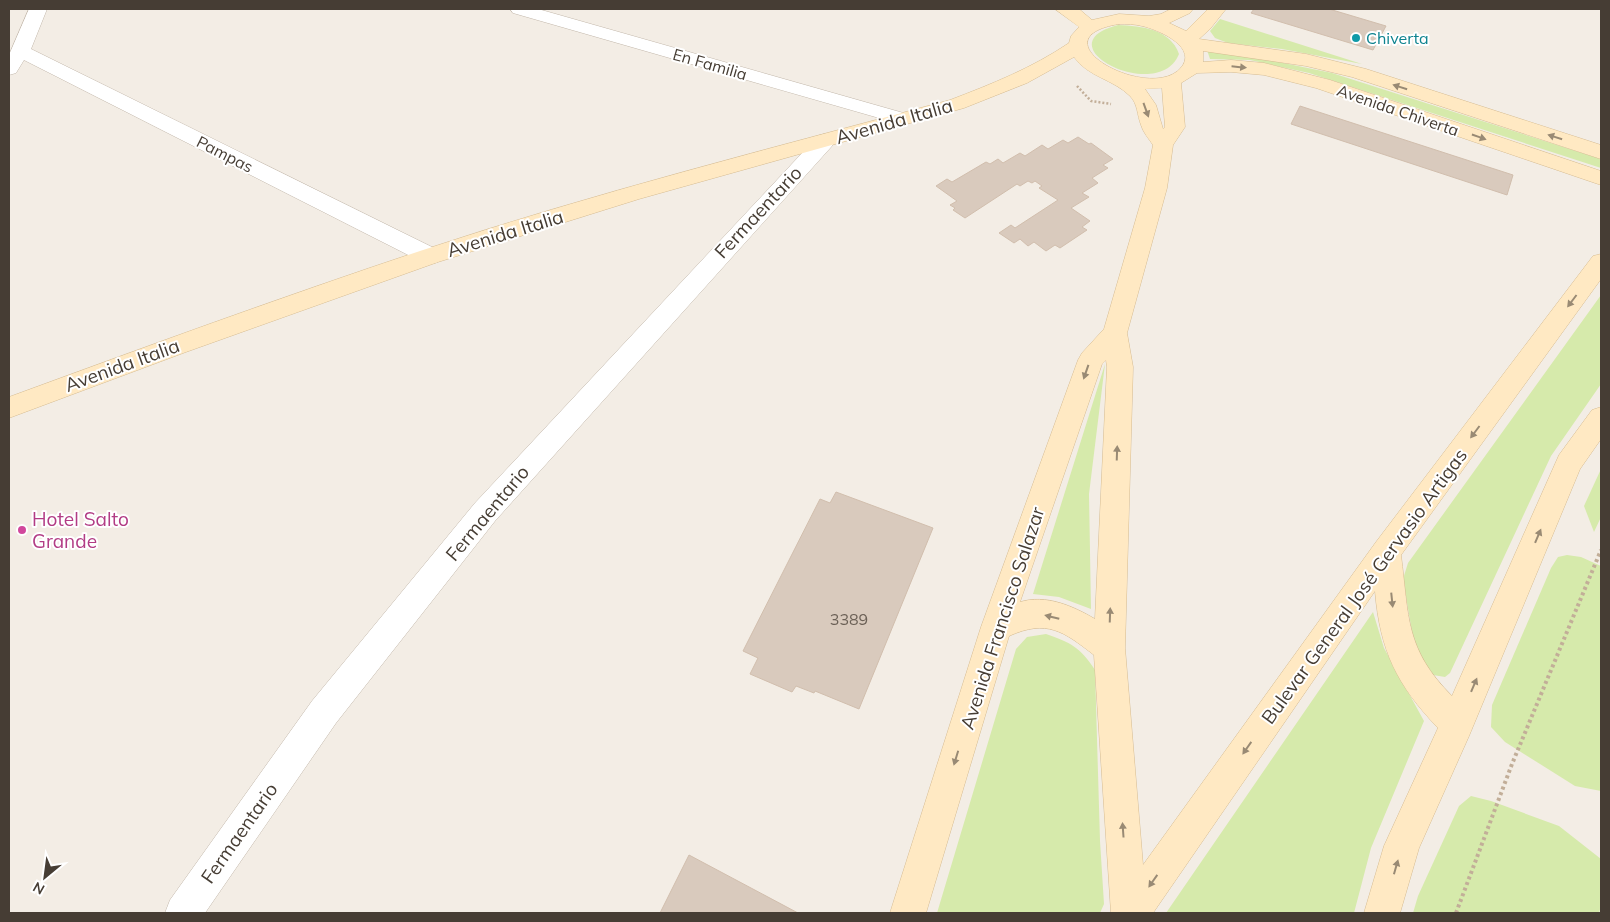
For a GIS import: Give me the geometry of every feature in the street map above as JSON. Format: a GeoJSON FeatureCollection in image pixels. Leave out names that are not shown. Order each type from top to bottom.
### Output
{"type":"FeatureCollection","features":[{"type":"Feature","properties":{"kind":"street"},"geometry":{"type":"LineString","coordinates":[[9,69],[21,51],[38,9]]}},
{"type":"Feature","properties":{"kind":"street","name":"En Familia"},"geometry":{"type":"LineString","coordinates":[[519,9],[900,118]]}},
{"type":"Feature","properties":{"kind":"street"},"geometry":{"type":"LineString","coordinates":[[1064,9],[1072,12],[1089,26]]}},
{"type":"Feature","properties":{"kind":"street"},"geometry":{"type":"LineString","coordinates":[[1115,9],[1143,20]]}},
{"type":"Feature","properties":{"kind":"street"},"geometry":{"type":"LineString","coordinates":[[1184,9],[1167,18],[1109,20],[1089,26],[1079,37],[1080,54],[1099,71],[1122,80],[1139,83],[1171,80],[1183,75],[1191,68],[1194,61],[1194,52],[1188,42],[1217,9]]}},
{"type":"Feature","properties":{"kind":"street","name":"Avenida Chiverta"},"geometry":{"type":"LineString","coordinates":[[1143,20],[1174,32],[1188,42],[1306,60],[1359,73],[1601,152]]}},
{"type":"Feature","properties":{"kind":"street","name":"Avenida Italia"},"geometry":{"type":"LineString","coordinates":[[9,408],[186,341],[430,256],[631,194],[825,141],[900,118],[957,104],[1010,85],[1057,60],[1078,45]]}},
{"type":"Feature","properties":{"kind":"street","name":"Pampas"},"geometry":{"type":"LineString","coordinates":[[21,51],[430,256]]}},
{"type":"Feature","properties":{"kind":"street","name":"Avenida Chiverta"},"geometry":{"type":"LineString","coordinates":[[1191,68],[1231,66],[1264,69],[1323,84],[1601,178]]}},
{"type":"Feature","properties":{"kind":"street","name":"Avenida Italia"},"geometry":{"type":"LineString","coordinates":[[1010,85],[1099,71]]}},
{"type":"Feature","properties":{"kind":"street"},"geometry":{"type":"LineString","coordinates":[[1122,80],[1138,93],[1146,105],[1151,126],[1163,144]]}},
{"type":"Feature","properties":{"kind":"street","name":"Avenida Francisco Salazar"},"geometry":{"type":"LineString","coordinates":[[1130,913],[1109,648],[1120,367],[1115,333],[1156,188],[1163,144],[1175,127],[1171,80]]}},
{"type":"Feature","properties":{"kind":"street","name":"Fermaentario"},"geometry":{"type":"LineString","coordinates":[[183,913],[324,712],[486,512],[825,141]]}},
{"type":"Feature","properties":{"kind":"street","name":"Bulevar General José Gervasio Artigas"},"geometry":{"type":"LineString","coordinates":[[1130,913],[1386,551],[1601,262]]}},
{"type":"Feature","properties":{"kind":"street","name":"Avenida Francisco Salazar"},"geometry":{"type":"LineString","coordinates":[[908,913],[996,627],[1091,360],[1115,333]]}},
{"type":"Feature","properties":{"kind":"street"},"geometry":{"type":"LineString","coordinates":[[1382,913],[1402,846],[1457,724],[1569,462],[1601,418]]}},
{"type":"Feature","properties":{"kind":"street"},"geometry":{"type":"LineString","coordinates":[[1386,551],[1395,633],[1408,666],[1428,694],[1457,724]]}},
{"type":"Feature","properties":{"kind":"street"},"geometry":{"type":"LineString","coordinates":[[996,627],[1028,614],[1050,615],[1082,628],[1109,648]]}},
{"type":"Feature","properties":{"kind":"path"},"geometry":{"type":"LineString","coordinates":[[1456,913],[1512,764],[1601,550]]}},
{"type":"Feature","properties":{"kind":"green space"},"geometry":{"type":"Polygon","coordinates":[[[1220,19],[1362,64],[1282,49],[1228,43],[1215,38],[1210,31],[1220,19]]]}},
{"type":"Feature","properties":{"kind":"green space"},"geometry":{"type":"Polygon","coordinates":[[[1118,25],[1154,30],[1169,39],[1179,54],[1167,68],[1150,74],[1130,73],[1112,66],[1098,56],[1092,45],[1097,34],[1118,25]]]}},
{"type":"Feature","properties":{"kind":"green space"},"geometry":{"type":"Polygon","coordinates":[[[1207,50],[1244,55],[1332,73],[1601,159],[1601,168],[1309,73],[1250,60],[1210,59],[1207,50]]]}},
{"type":"Feature","properties":{"kind":"green space"},"geometry":{"type":"Polygon","coordinates":[[[1601,295],[1601,384],[1551,456],[1450,673],[1445,677],[1433,675],[1424,669],[1412,632],[1403,579],[1408,563],[1601,295]]]}},
{"type":"Feature","properties":{"kind":"green space"},"geometry":{"type":"Polygon","coordinates":[[[1105,364],[1089,494],[1091,609],[1059,597],[1033,594],[1105,364]]]}},
{"type":"Feature","properties":{"kind":"green space"},"geometry":{"type":"Polygon","coordinates":[[[1601,469],[1601,517],[1594,532],[1584,506],[1601,469]]]}},
{"type":"Feature","properties":{"kind":"green space"},"geometry":{"type":"Polygon","coordinates":[[[1567,555],[1581,557],[1601,566],[1601,791],[1575,786],[1505,742],[1491,727],[1492,705],[1551,568],[1558,557],[1567,555]]]}},
{"type":"Feature","properties":{"kind":"green space"},"geometry":{"type":"Polygon","coordinates":[[[1373,612],[1384,648],[1424,721],[1371,848],[1354,913],[1166,913],[1373,612]]]}},
{"type":"Feature","properties":{"kind":"green space"},"geometry":{"type":"Polygon","coordinates":[[[1046,634],[1062,640],[1080,651],[1095,670],[1100,841],[1104,904],[1100,913],[937,913],[1016,649],[1027,637],[1046,634]]]}},
{"type":"Feature","properties":{"kind":"green space"},"geometry":{"type":"Polygon","coordinates":[[[1471,796],[1491,801],[1559,826],[1601,859],[1601,906],[1599,913],[1413,913],[1418,896],[1459,806],[1471,796]]]}},
{"type":"Feature","properties":{"kind":"building","name":"Chiverta"},"geometry":{"type":"Polygon","coordinates":[[[1254,9],[1329,9],[1386,26],[1373,50],[1251,13],[1254,9]]]}},
{"type":"Feature","properties":{"kind":"building"},"geometry":{"type":"Polygon","coordinates":[[[1300,106],[1513,175],[1507,195],[1291,124],[1300,106]]]}},
{"type":"Feature","properties":{"kind":"building"},"geometry":{"type":"Polygon","coordinates":[[[1078,137],[1089,144],[1091,143],[1113,159],[1103,165],[1108,168],[1092,178],[1098,183],[1082,193],[1089,197],[1071,208],[1090,221],[1082,227],[1087,230],[1060,248],[1055,245],[1046,251],[1034,242],[1028,246],[1020,239],[1014,243],[999,233],[1011,225],[1015,228],[1058,200],[1039,188],[1042,186],[1035,181],[1032,183],[1028,181],[1020,186],[1017,184],[965,218],[953,210],[955,208],[950,205],[957,201],[936,186],[947,179],[952,182],[986,162],[990,164],[998,159],[1003,163],[1020,153],[1025,156],[1042,145],[1048,149],[1063,140],[1068,143],[1078,137]]]}},
{"type":"Feature","properties":{"kind":"building"},"geometry":{"type":"Polygon","coordinates":[[[836,492],[933,528],[859,709],[815,691],[814,693],[796,686],[792,692],[750,674],[758,658],[743,651],[820,499],[830,503],[836,492]]]}},
{"type":"Feature","properties":{"kind":"building"},"geometry":{"type":"Polygon","coordinates":[[[689,855],[798,913],[660,913],[689,855]]]}},
{"type":"Feature","properties":{"kind":"place","name":"Chiverta"},"geometry":{"type":"Point","coordinates":[1356,38]}},
{"type":"Feature","properties":{"kind":"place","name":"Hotel Salto Grande"},"geometry":{"type":"Point","coordinates":[22,530]}}]}
